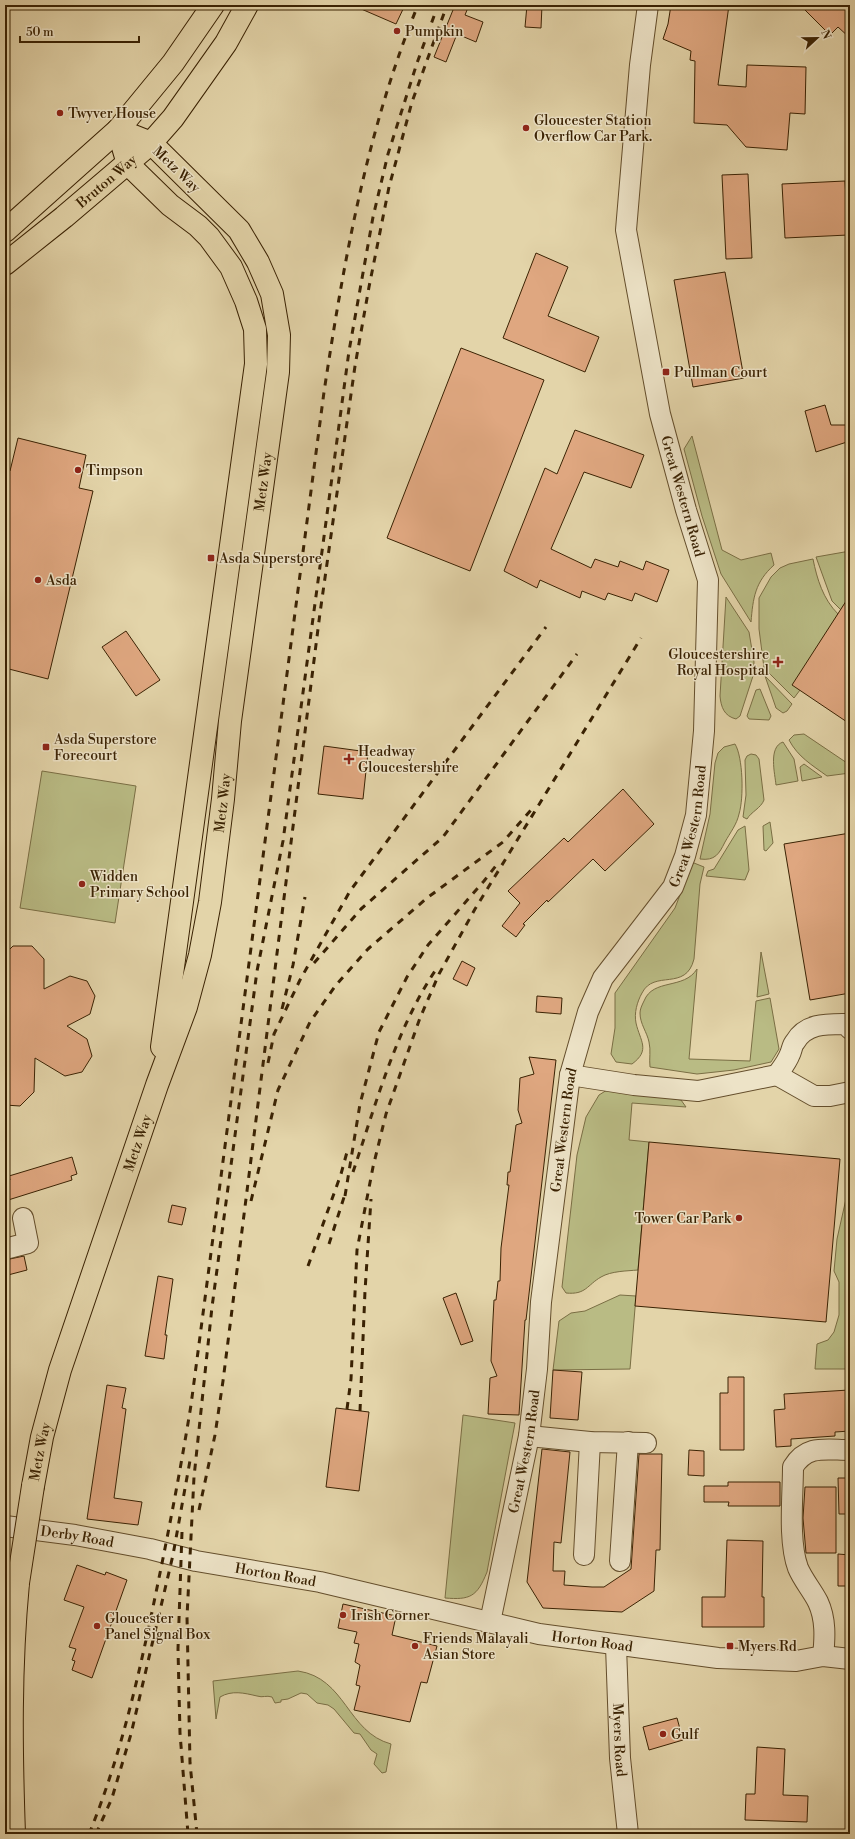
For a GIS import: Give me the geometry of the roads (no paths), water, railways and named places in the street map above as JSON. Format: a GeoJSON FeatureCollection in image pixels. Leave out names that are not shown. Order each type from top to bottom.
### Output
{"type":"FeatureCollection","features":[{"type":"Feature","properties":{"kind":"main road","name":"Bruton Way"},"geometry":{"type":"LineString","coordinates":[[5,231],[118,130],[173,63],[213,5]]}},
{"type":"Feature","properties":{"kind":"main road","name":"Bruton Way"},"geometry":{"type":"LineString","coordinates":[[5,264],[128,164],[151,143],[173,118],[226,43],[247,5]]}},
{"type":"Feature","properties":{"kind":"main road","name":"Metz Way"},"geometry":{"type":"LineString","coordinates":[[14,1834],[11,1726],[14,1626],[18,1583],[33,1486],[42,1437],[60,1370],[157,1085],[186,1007],[200,955],[210,902],[223,799],[230,721],[278,372],[279,335],[272,294],[258,262],[239,230],[151,143],[118,130]]}},
{"type":"Feature","properties":{"kind":"main road","name":"Metz Way"},"geometry":{"type":"LineString","coordinates":[[118,130],[128,164],[170,205],[198,226],[220,251],[230,267],[246,301],[255,329],[256,347],[256,364],[157,1085]]}},
{"type":"Feature","properties":{"kind":"street","name":"Great Western Road"},"geometry":{"type":"LineString","coordinates":[[490,1622],[529,1436],[541,1302],[570,1075],[588,1012],[603,978],[673,887],[685,856],[696,815],[704,731],[708,580],[686,510],[660,414],[626,230],[640,65],[648,5]]}},
{"type":"Feature","properties":{"kind":"street"},"geometry":{"type":"LineString","coordinates":[[570,1075],[698,1091],[777,1075],[786,1064],[794,1043],[800,1034],[811,1027],[826,1024],[846,1024],[850,1028]]}},
{"type":"Feature","properties":{"kind":"street"},"geometry":{"type":"LineString","coordinates":[[777,1075],[814,1096],[830,1096],[850,1092]]}},
{"type":"Feature","properties":{"kind":"street"},"geometry":{"type":"LineString","coordinates":[[5,1249],[28,1243],[23,1218]]}},
{"type":"Feature","properties":{"kind":"street"},"geometry":{"type":"LineString","coordinates":[[529,1436],[590,1442],[637,1442],[620,1561]]}},
{"type":"Feature","properties":{"kind":"street"},"geometry":{"type":"LineString","coordinates":[[584,1555],[590,1442]]}},
{"type":"Feature","properties":{"kind":"street"},"geometry":{"type":"LineString","coordinates":[[823,1656],[825,1634],[823,1614],[818,1602],[798,1568],[793,1547],[793,1467],[799,1457],[810,1451],[850,1450]]}},
{"type":"Feature","properties":{"kind":"street","name":"Derby Road"},"geometry":{"type":"LineString","coordinates":[[5,1526],[75,1535],[150,1549]]}},
{"type":"Feature","properties":{"kind":"street","name":"Horton Road"},"geometry":{"type":"LineString","coordinates":[[150,1549],[196,1561],[320,1582],[372,1593],[539,1634],[616,1646],[718,1658],[796,1661],[823,1656],[850,1659]]}},
{"type":"Feature","properties":{"kind":"street","name":"Myers Road"},"geometry":{"type":"LineString","coordinates":[[616,1646],[620,1758],[628,1834]]}},
{"type":"Feature","properties":{"kind":"railway"},"geometry":{"type":"LineString","coordinates":[[89,1834],[100,1806],[118,1750],[140,1665],[168,1532],[191,1405],[324,392],[340,293],[359,196],[371,147],[400,52],[418,5]]}},
{"type":"Feature","properties":{"kind":"railway"},"geometry":{"type":"LineString","coordinates":[[197,1834],[190,1763],[187,1617],[194,1477],[212,1307],[257,971],[283,841],[349,351],[373,217],[388,154],[417,63],[438,5]]}},
{"type":"Feature","properties":{"kind":"railway"},"geometry":{"type":"LineString","coordinates":[[199,1510],[215,1435],[223,1381],[320,613],[355,366],[389,187],[412,102],[447,5]]}},
{"type":"Feature","properties":{"kind":"railway"},"geometry":{"type":"LineString","coordinates":[[268,1063],[274,1034],[300,980],[350,891],[546,627]]}},
{"type":"Feature","properties":{"kind":"railway"},"geometry":{"type":"LineString","coordinates":[[347,1409],[351,1379],[357,1250],[373,1167],[386,1114],[420,1018],[439,974],[475,909],[641,638]]}},
{"type":"Feature","properties":{"kind":"railway"},"geometry":{"type":"LineString","coordinates":[[314,963],[361,909],[443,837],[577,654]]}},
{"type":"Feature","properties":{"kind":"railway"},"geometry":{"type":"LineString","coordinates":[[251,1201],[278,1090],[310,1022],[336,985],[368,949],[427,898],[503,842],[531,810]]}},
{"type":"Feature","properties":{"kind":"railway"},"geometry":{"type":"LineString","coordinates":[[345,1196],[360,1104],[379,1032],[407,977],[428,945],[498,863]]}},
{"type":"Feature","properties":{"kind":"railway"},"geometry":{"type":"LineString","coordinates":[[282,1009],[293,965],[305,897]]}},
{"type":"Feature","properties":{"kind":"railway"},"geometry":{"type":"LineString","coordinates":[[353,1172],[398,1041],[423,991],[437,968]]}},
{"type":"Feature","properties":{"kind":"railway"},"geometry":{"type":"LineString","coordinates":[[308,1266],[341,1174],[347,1152]]}},
{"type":"Feature","properties":{"kind":"railway"},"geometry":{"type":"LineString","coordinates":[[329,1244],[346,1191]]}},
{"type":"Feature","properties":{"kind":"railway"},"geometry":{"type":"LineString","coordinates":[[360,1411],[365,1291],[371,1199]]}},
{"type":"Feature","properties":{"kind":"railway"},"geometry":{"type":"LineString","coordinates":[[96,1834],[112,1798],[131,1734],[173,1555],[191,1455]]}},
{"type":"Feature","properties":{"kind":"railway"},"geometry":{"type":"LineString","coordinates":[[182,1532],[178,1649],[180,1733],[188,1834]]}},
{"type":"Feature","properties":{"kind":"place","name":"Pumpkin"},"geometry":{"type":"Point","coordinates":[397,31]}},
{"type":"Feature","properties":{"kind":"place","name":"Twyver House"},"geometry":{"type":"Point","coordinates":[60,113]}},
{"type":"Feature","properties":{"kind":"place","name":"Gloucester Station Overflow Car Park."},"geometry":{"type":"Point","coordinates":[526,128]}},
{"type":"Feature","properties":{"kind":"place","name":"Pullman Court"},"geometry":{"type":"Point","coordinates":[666,372]}},
{"type":"Feature","properties":{"kind":"place","name":"Timpson"},"geometry":{"type":"Point","coordinates":[78,470]}},
{"type":"Feature","properties":{"kind":"place","name":"Asda Superstore"},"geometry":{"type":"Point","coordinates":[211,558]}},
{"type":"Feature","properties":{"kind":"place","name":"Asda"},"geometry":{"type":"Point","coordinates":[38,580]}},
{"type":"Feature","properties":{"kind":"place","name":"Gloucestershire Royal Hospital"},"geometry":{"type":"Point","coordinates":[778,662]}},
{"type":"Feature","properties":{"kind":"place","name":"Asda Superstore Forecourt"},"geometry":{"type":"Point","coordinates":[46,747]}},
{"type":"Feature","properties":{"kind":"place","name":"Headway Gloucestershire"},"geometry":{"type":"Point","coordinates":[349,759]}},
{"type":"Feature","properties":{"kind":"place","name":"Widden Primary School"},"geometry":{"type":"Point","coordinates":[82,884]}},
{"type":"Feature","properties":{"kind":"place","name":"Tower Car Park"},"geometry":{"type":"Point","coordinates":[739,1218]}},
{"type":"Feature","properties":{"kind":"place","name":"Irish Corner"},"geometry":{"type":"Point","coordinates":[343,1615]}},
{"type":"Feature","properties":{"kind":"place","name":"Gloucester Panel Signal Box"},"geometry":{"type":"Point","coordinates":[97,1626]}},
{"type":"Feature","properties":{"kind":"place","name":"Friends Malayali Asian Store"},"geometry":{"type":"Point","coordinates":[415,1646]}},
{"type":"Feature","properties":{"kind":"place","name":"Myers Rd"},"geometry":{"type":"Point","coordinates":[730,1646]}},
{"type":"Feature","properties":{"kind":"place","name":"Gulf"},"geometry":{"type":"Point","coordinates":[663,1734]}}]}
